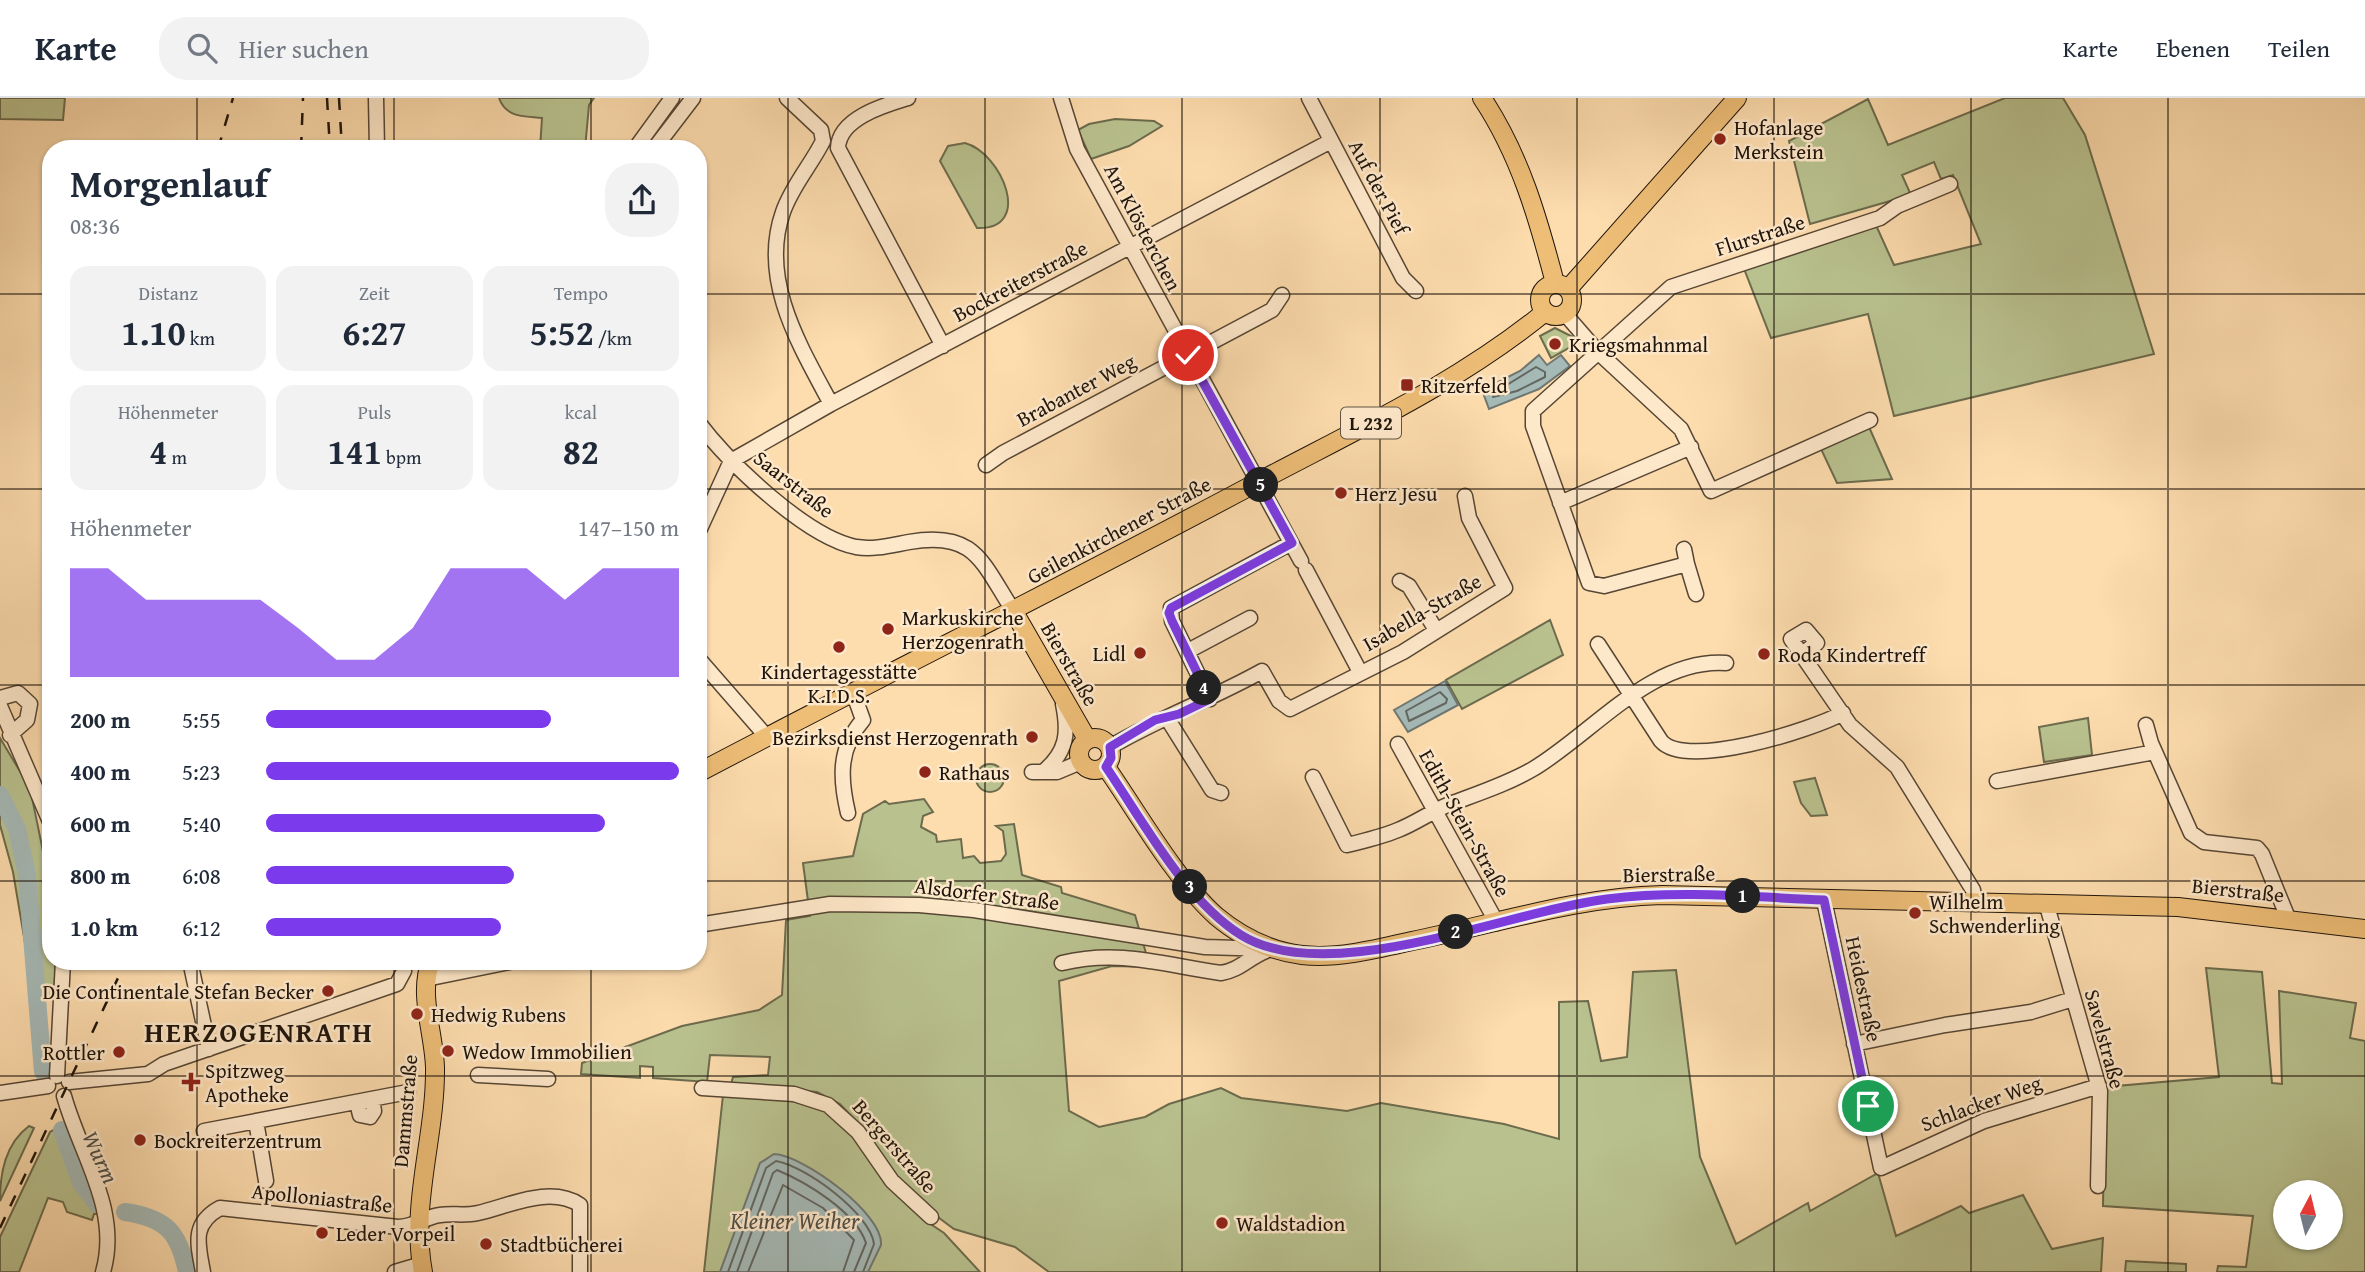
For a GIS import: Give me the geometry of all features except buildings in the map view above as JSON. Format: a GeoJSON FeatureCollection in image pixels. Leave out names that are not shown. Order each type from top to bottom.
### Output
{"type":"FeatureCollection","features":[{"type":"Feature","properties":{"kind":"main road"},"geometry":{"type":"LineString","coordinates":[[1482,98],[1502,130],[1523,175],[1562,286],[1572,305],[1565,314],[1555,316],[1545,312],[1540,297],[1545,288],[1562,286],[1737,98]]}},
{"type":"Feature","properties":{"kind":"main road","name":"Geilenkirchener Straße"},"geometry":{"type":"LineString","coordinates":[[707,768],[1013,612],[1434,389],[1545,312]]}},
{"type":"Feature","properties":{"kind":"main road","name":"Bierstraße"},"geometry":{"type":"LineString","coordinates":[[1013,612],[1087,739]]}},
{"type":"Feature","properties":{"kind":"main road"},"geometry":{"type":"LineString","coordinates":[[1098,738],[1110,747],[1111,758],[1106,767],[1095,770],[1081,762],[1079,752],[1087,739],[1098,738]]}},
{"type":"Feature","properties":{"kind":"main road","name":"Bierstraße"},"geometry":{"type":"LineString","coordinates":[[1106,767],[1197,896],[1242,935],[1270,949],[1305,956],[1345,954],[1590,901],[1646,895],[2178,907],[2365,929]]}},
{"type":"Feature","properties":{"kind":"main road","name":"Dammstraße"},"geometry":{"type":"LineString","coordinates":[[423,1268],[420,1224],[435,1068],[426,979],[428,970]]}},
{"type":"Feature","properties":{"kind":"street"},"geometry":{"type":"LineString","coordinates":[[376,98],[377,140]]}},
{"type":"Feature","properties":{"kind":"street"},"geometry":{"type":"LineString","coordinates":[[642,140],[672,98]]}},
{"type":"Feature","properties":{"kind":"street"},"geometry":{"type":"LineString","coordinates":[[661,140],[693,98]]}},
{"type":"Feature","properties":{"kind":"street"},"geometry":{"type":"LineString","coordinates":[[787,98],[821,130],[823,141],[783,211],[775,257],[781,295],[790,325],[831,404]]}},
{"type":"Feature","properties":{"kind":"street","name":"Am Klösterchen"},"geometry":{"type":"LineString","coordinates":[[1061,98],[1077,149],[1360,672]]}},
{"type":"Feature","properties":{"kind":"street","name":"Auf der Pief"},"geometry":{"type":"LineString","coordinates":[[1309,98],[1403,278],[1416,291]]}},
{"type":"Feature","properties":{"kind":"street"},"geometry":{"type":"LineString","coordinates":[[903,99],[856,121],[842,133],[838,143],[842,159],[943,346]]}},
{"type":"Feature","properties":{"kind":"street","name":"Bockreiterstraße"},"geometry":{"type":"LineString","coordinates":[[731,461],[831,404],[1331,141]]}},
{"type":"Feature","properties":{"kind":"street","name":"Flurstraße"},"geometry":{"type":"LineString","coordinates":[[1560,503],[1532,417],[1538,406],[1677,284],[1880,218],[1897,206],[1950,184]]}},
{"type":"Feature","properties":{"kind":"street","name":"Brabanter Weg"},"geometry":{"type":"LineString","coordinates":[[986,465],[1003,453],[1272,310],[1282,295]]}},
{"type":"Feature","properties":{"kind":"street"},"geometry":{"type":"LineString","coordinates":[[1565,314],[1599,353],[1673,420],[1691,447],[1711,491],[1870,420]]}},
{"type":"Feature","properties":{"kind":"street","name":"Saarstraße"},"geometry":{"type":"LineString","coordinates":[[707,433],[731,461],[811,527],[843,543],[880,548],[941,538],[968,547],[1013,612]]}},
{"type":"Feature","properties":{"kind":"street"},"geometry":{"type":"LineString","coordinates":[[1691,447],[1560,503],[1583,570],[1592,585],[1604,586],[1686,556],[1696,594]]}},
{"type":"Feature","properties":{"kind":"street"},"geometry":{"type":"LineString","coordinates":[[707,513],[731,461]]}},
{"type":"Feature","properties":{"kind":"street","name":"Isabella-Straße"},"geometry":{"type":"LineString","coordinates":[[1210,699],[1262,671],[1282,706],[1290,709],[1403,652],[1505,588],[1469,519],[1465,496]]}},
{"type":"Feature","properties":{"kind":"street"},"geometry":{"type":"LineString","coordinates":[[1110,747],[1155,720],[1167,718],[1210,699],[1169,613],[1174,605],[1292,543]]}},
{"type":"Feature","properties":{"kind":"street"},"geometry":{"type":"LineString","coordinates":[[1399,581],[1409,586],[1436,630]]}},
{"type":"Feature","properties":{"kind":"street"},"geometry":{"type":"LineString","coordinates":[[1188,651],[1250,618]]}},
{"type":"Feature","properties":{"kind":"street"},"geometry":{"type":"LineString","coordinates":[[1598,644],[1661,741],[1672,750],[1712,750],[1790,736],[1843,713]]}},
{"type":"Feature","properties":{"kind":"street"},"geometry":{"type":"LineString","coordinates":[[1802,654],[1859,734],[1897,767],[1973,890],[1975,904]]}},
{"type":"Feature","properties":{"kind":"street"},"geometry":{"type":"LineString","coordinates":[[1313,777],[1347,845],[1400,829],[1535,768],[1600,716],[1630,696],[1685,669],[1707,663],[1726,663]]}},
{"type":"Feature","properties":{"kind":"street"},"geometry":{"type":"LineString","coordinates":[[707,668],[766,736]]}},
{"type":"Feature","properties":{"kind":"street"},"geometry":{"type":"LineString","coordinates":[[1059,689],[1066,719],[1066,740],[1058,758],[1037,772],[1057,772],[1081,762]]}},
{"type":"Feature","properties":{"kind":"street"},"geometry":{"type":"LineString","coordinates":[[848,813],[842,786],[842,761],[853,733],[863,720],[853,692]]}},
{"type":"Feature","properties":{"kind":"street"},"geometry":{"type":"LineString","coordinates":[[0,698],[18,693],[30,704],[27,720],[10,735]]}},
{"type":"Feature","properties":{"kind":"street"},"geometry":{"type":"LineString","coordinates":[[0,706],[10,735],[42,804]]}},
{"type":"Feature","properties":{"kind":"street"},"geometry":{"type":"LineString","coordinates":[[1167,718],[1212,790],[1221,793]]}},
{"type":"Feature","properties":{"kind":"street"},"geometry":{"type":"LineString","coordinates":[[2146,725],[2191,833],[2204,842],[2257,848],[2262,854],[2288,918]]}},
{"type":"Feature","properties":{"kind":"street","name":"Edith-Stein-Straße"},"geometry":{"type":"LineString","coordinates":[[1398,744],[1497,923]]}},
{"type":"Feature","properties":{"kind":"street"},"geometry":{"type":"LineString","coordinates":[[1997,781],[2155,752]]}},
{"type":"Feature","properties":{"kind":"street","name":"Heidestraße"},"geometry":{"type":"LineString","coordinates":[[1824,900],[1881,1168]]}},
{"type":"Feature","properties":{"kind":"street","name":"Alsdorfer Straße"},"geometry":{"type":"LineString","coordinates":[[707,924],[830,904],[919,905],[974,909],[1205,947],[1270,949]]}},
{"type":"Feature","properties":{"kind":"street","name":"Savelstraße"},"geometry":{"type":"LineString","coordinates":[[2047,906],[2099,1086],[2098,1186]]}},
{"type":"Feature","properties":{"kind":"street"},"geometry":{"type":"LineString","coordinates":[[1062,963],[1091,956],[1116,955],[1221,973],[1238,971],[1250,957],[1270,949]]}},
{"type":"Feature","properties":{"kind":"street"},"geometry":{"type":"LineString","coordinates":[[63,970],[60,1085],[102,1196],[109,1234],[103,1272]]}},
{"type":"Feature","properties":{"kind":"street"},"geometry":{"type":"LineString","coordinates":[[192,970],[209,1049]]}},
{"type":"Feature","properties":{"kind":"street"},"geometry":{"type":"LineString","coordinates":[[0,1093],[148,1074],[164,1064],[397,984],[404,970]]}},
{"type":"Feature","properties":{"kind":"street"},"geometry":{"type":"LineString","coordinates":[[426,979],[469,970]]}},
{"type":"Feature","properties":{"kind":"street"},"geometry":{"type":"LineString","coordinates":[[1854,1044],[1945,1025],[2031,1012],[2073,999]]}},
{"type":"Feature","properties":{"kind":"street"},"geometry":{"type":"LineString","coordinates":[[478,1075],[548,1079]]}},
{"type":"Feature","properties":{"kind":"street","name":"Schlacker Weg"},"geometry":{"type":"LineString","coordinates":[[1881,1168],[1984,1121],[2099,1086]]}},
{"type":"Feature","properties":{"kind":"street","name":"Bergerstraße"},"geometry":{"type":"LineString","coordinates":[[702,1088],[794,1094],[828,1105],[858,1132],[892,1181],[931,1217]]}},
{"type":"Feature","properties":{"kind":"street"},"geometry":{"type":"LineString","coordinates":[[204,1131],[408,1092]]}},
{"type":"Feature","properties":{"kind":"street"},"geometry":{"type":"LineString","coordinates":[[257,1121],[267,1181]]}},
{"type":"Feature","properties":{"kind":"street","name":"Apolloniastraße"},"geometry":{"type":"LineString","coordinates":[[203,1272],[198,1234],[200,1225],[206,1215],[220,1208],[263,1207],[398,1227],[420,1224],[438,1215],[480,1213],[533,1198],[574,1201],[580,1205],[580,1272]]}},
{"type":"Feature","properties":{"kind":"street"},"geometry":{"type":"LineString","coordinates":[[395,1272],[423,1268]]}},
{"type":"Feature","properties":{"kind":"green space"},"geometry":{"type":"Polygon","coordinates":[[[0,98],[65,98],[63,120],[0,119],[0,98]]]}},
{"type":"Feature","properties":{"kind":"green space"},"geometry":{"type":"Polygon","coordinates":[[[499,98],[594,98],[589,105],[586,140],[541,140],[542,118],[511,113],[499,98]]]}},
{"type":"Feature","properties":{"kind":"green space"},"geometry":{"type":"Polygon","coordinates":[[[2005,98],[2063,98],[2085,135],[2154,354],[1894,416],[1868,314],[1771,338],[1743,266],[1875,223],[1894,265],[1981,244],[1953,175],[1941,179],[1934,162],[1902,175],[1911,195],[1810,224],[1789,141],[1868,99],[1888,145],[2005,98]]]}},
{"type":"Feature","properties":{"kind":"green space"},"geometry":{"type":"Polygon","coordinates":[[[1115,119],[1154,121],[1162,126],[1129,146],[1091,159],[1078,130],[1089,124],[1115,119]]]}},
{"type":"Feature","properties":{"kind":"green space"},"geometry":{"type":"Polygon","coordinates":[[[965,143],[991,161],[1006,190],[1008,205],[1004,217],[994,225],[977,228],[940,161],[948,146],[965,143]]]}},
{"type":"Feature","properties":{"kind":"green space"},"geometry":{"type":"Polygon","coordinates":[[[1555,328],[1581,341],[1551,358],[1540,336],[1555,328]]]}},
{"type":"Feature","properties":{"kind":"green space"},"geometry":{"type":"Polygon","coordinates":[[[1869,427],[1892,479],[1837,483],[1821,449],[1869,427]]]}},
{"type":"Feature","properties":{"kind":"green space"},"geometry":{"type":"Polygon","coordinates":[[[1550,620],[1563,655],[1462,709],[1446,680],[1550,620]]]}},
{"type":"Feature","properties":{"kind":"green space"},"geometry":{"type":"Polygon","coordinates":[[[2088,718],[2092,755],[2044,762],[2039,727],[2088,718]]]}},
{"type":"Feature","properties":{"kind":"green space"},"geometry":{"type":"Polygon","coordinates":[[[0,738],[30,788],[42,846],[42,970],[56,970],[54,997],[34,996],[13,872],[0,825],[0,738]]]}},
{"type":"Feature","properties":{"kind":"green space"},"geometry":{"type":"Polygon","coordinates":[[[990,764],[1000,768],[1004,778],[1000,788],[990,792],[980,788],[976,778],[980,768],[990,764]]]}},
{"type":"Feature","properties":{"kind":"green space"},"geometry":{"type":"Polygon","coordinates":[[[1815,778],[1827,815],[1811,816],[1801,803],[1794,782],[1815,778]]]}},
{"type":"Feature","properties":{"kind":"green space"},"geometry":{"type":"Polygon","coordinates":[[[924,799],[933,812],[923,816],[921,827],[936,835],[937,842],[961,839],[963,858],[974,856],[980,863],[1001,861],[1006,854],[1003,831],[996,826],[1014,824],[1022,875],[1061,887],[1062,893],[1135,915],[1150,967],[1112,966],[1059,981],[1069,1111],[1099,1127],[1145,1117],[1169,1104],[1221,1088],[1241,1098],[1347,1111],[1381,1103],[1504,1124],[1559,1139],[1559,1002],[1588,1001],[1601,1061],[1627,1057],[1633,972],[1676,970],[1700,1157],[1736,1244],[1808,1203],[1810,1211],[1878,1173],[1896,1236],[1961,1206],[1969,1213],[2023,1195],[2052,1249],[2103,1238],[2101,1272],[1049,1272],[1015,1247],[954,1229],[919,1203],[901,1187],[861,1126],[840,1104],[817,1092],[731,1084],[733,1077],[768,1075],[770,1057],[710,1055],[707,1082],[653,1078],[653,1067],[640,1066],[640,1078],[581,1074],[582,1063],[682,1026],[759,1010],[782,995],[786,920],[810,916],[803,863],[853,856],[863,814],[885,801],[889,804],[924,799]]]}},
{"type":"Feature","properties":{"kind":"green space"},"geometry":{"type":"Polygon","coordinates":[[[2206,968],[2262,972],[2272,1083],[2282,1084],[2279,991],[2356,1003],[2350,1038],[2365,1041],[2365,1272],[2217,1272],[2218,1266],[2246,1267],[2253,1216],[2103,1206],[2105,1087],[2219,1077],[2206,968]]]}},
{"type":"Feature","properties":{"kind":"green space"},"geometry":{"type":"Polygon","coordinates":[[[723,1095],[813,1103],[841,1123],[926,1221],[944,1233],[980,1272],[704,1272],[723,1095]]]}},
{"type":"Feature","properties":{"kind":"green space"},"geometry":{"type":"Polygon","coordinates":[[[29,1126],[34,1128],[0,1201],[1,1180],[9,1150],[29,1126]]]}},
{"type":"Feature","properties":{"kind":"green space"},"geometry":{"type":"Polygon","coordinates":[[[57,1128],[69,1131],[99,1214],[94,1214],[92,1220],[67,1212],[63,1202],[48,1198],[19,1272],[0,1272],[0,1237],[50,1132],[57,1128]]]}},
{"type":"Feature","properties":{"kind":"green space"},"geometry":{"type":"Polygon","coordinates":[[[2126,1261],[2186,1264],[2186,1272],[2125,1272],[2126,1261]]]}},
{"type":"Feature","properties":{"kind":"water"},"geometry":{"type":"Polygon","coordinates":[[[1539,355],[1547,365],[1561,355],[1570,366],[1539,389],[1489,409],[1482,390],[1520,371],[1539,355]]]}},
{"type":"Feature","properties":{"kind":"water"},"geometry":{"type":"Polygon","coordinates":[[[1445,681],[1458,705],[1408,732],[1394,710],[1445,681]]]}},
{"type":"Feature","properties":{"kind":"water","name":"Kleiner Weiher"},"geometry":{"type":"Polygon","coordinates":[[[774,1154],[803,1164],[821,1175],[840,1188],[870,1218],[878,1232],[881,1245],[868,1272],[720,1272],[760,1163],[774,1154]]]}},
{"type":"Feature","properties":{"kind":"waterway","name":"Wurm"},"geometry":{"type":"LineString","coordinates":[[0,795],[17,829],[27,875],[43,1072]]}},
{"type":"Feature","properties":{"kind":"waterway","name":"Wurm"},"geometry":{"type":"LineString","coordinates":[[62,1130],[81,1183],[97,1204]]}},
{"type":"Feature","properties":{"kind":"waterway","name":"Wurm"},"geometry":{"type":"LineString","coordinates":[[125,1212],[151,1218],[169,1230],[180,1247],[187,1272]]}},
{"type":"Feature","properties":{"kind":"tunnel"},"geometry":{"type":"LineString","coordinates":[[264,1201],[266,1181]]}},
{"type":"Feature","properties":{"kind":"railway"},"geometry":{"type":"LineString","coordinates":[[221,140],[233,98]]}},
{"type":"Feature","properties":{"kind":"railway"},"geometry":{"type":"LineString","coordinates":[[301,140],[303,98]]}},
{"type":"Feature","properties":{"kind":"railway"},"geometry":{"type":"LineString","coordinates":[[327,98],[329,140]]}},
{"type":"Feature","properties":{"kind":"railway"},"geometry":{"type":"LineString","coordinates":[[339,98],[341,140]]}},
{"type":"Feature","properties":{"kind":"railway"},"geometry":{"type":"LineString","coordinates":[[0,1228],[122,970]]}},
{"type":"Feature","properties":{"kind":"place","name":"Hofanlage Merkstein"},"geometry":{"type":"Point","coordinates":[1720,139]}},
{"type":"Feature","properties":{"kind":"place","name":"Kriegsmahnmal"},"geometry":{"type":"Point","coordinates":[1555,344]}},
{"type":"Feature","properties":{"kind":"place","name":"Ritzerfeld"},"geometry":{"type":"Point","coordinates":[1407,385]}},
{"type":"Feature","properties":{"kind":"place","name":"Herz Jesu"},"geometry":{"type":"Point","coordinates":[1341,493]}},
{"type":"Feature","properties":{"kind":"place","name":"Markuskirche Herzogenrath"},"geometry":{"type":"Point","coordinates":[888,629]}},
{"type":"Feature","properties":{"kind":"place","name":"Kindertagesstätte K.I.D.S."},"geometry":{"type":"Point","coordinates":[839,647]}},
{"type":"Feature","properties":{"kind":"place","name":"Lidl"},"geometry":{"type":"Point","coordinates":[1140,653]}},
{"type":"Feature","properties":{"kind":"place","name":"Roda Kindertreff"},"geometry":{"type":"Point","coordinates":[1764,654]}},
{"type":"Feature","properties":{"kind":"place","name":"Bezirksdienst Herzogenrath"},"geometry":{"type":"Point","coordinates":[1032,737]}},
{"type":"Feature","properties":{"kind":"place","name":"Rathaus"},"geometry":{"type":"Point","coordinates":[925,772]}},
{"type":"Feature","properties":{"kind":"place","name":"Wilhelm Schwenderling"},"geometry":{"type":"Point","coordinates":[1915,913]}},
{"type":"Feature","properties":{"kind":"place","name":"Die Continentale Stefan Becker"},"geometry":{"type":"Point","coordinates":[328,991]}},
{"type":"Feature","properties":{"kind":"place","name":"Hedwig Rubens"},"geometry":{"type":"Point","coordinates":[417,1014]}},
{"type":"Feature","properties":{"kind":"place","name":"Wedow Immobilien"},"geometry":{"type":"Point","coordinates":[448,1051]}},
{"type":"Feature","properties":{"kind":"place","name":"Rottler"},"geometry":{"type":"Point","coordinates":[119,1052]}},
{"type":"Feature","properties":{"kind":"place","name":"Spitzweg Apotheke"},"geometry":{"type":"Point","coordinates":[191,1082]}},
{"type":"Feature","properties":{"kind":"place","name":"Bockreiterzentrum"},"geometry":{"type":"Point","coordinates":[140,1140]}},
{"type":"Feature","properties":{"kind":"place","name":"Waldstadion"},"geometry":{"type":"Point","coordinates":[1222,1223]}},
{"type":"Feature","properties":{"kind":"place","name":"Leder Vorpeil"},"geometry":{"type":"Point","coordinates":[322,1233]}},
{"type":"Feature","properties":{"kind":"place","name":"Stadtbücherei"},"geometry":{"type":"Point","coordinates":[486,1244]}},
{"type":"Feature","properties":{"kind":"district","name":"HERZOGENRATH"},"geometry":{"type":"Point","coordinates":[259,1031]}},
{"type":"Feature","properties":{"kind":"route"},"geometry":{"type":"LineString","coordinates":[[1188,355],[1292,543],[1226,576],[1171,608],[1169,613],[1172,621],[1210,699],[1179,714],[1155,720],[1110,747],[1110,763],[1106,767],[1197,896],[1242,935],[1270,949],[1305,956],[1368,950],[1608,899],[1690,894],[1824,900],[1868,1106]]}}]}
